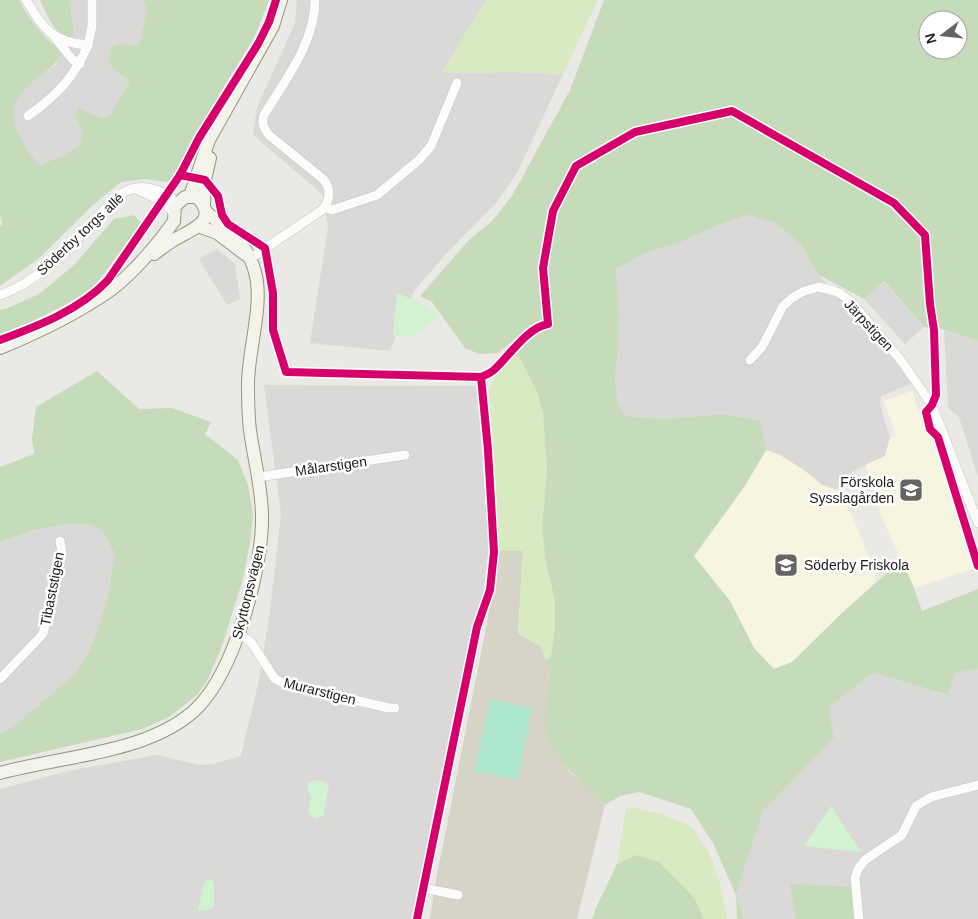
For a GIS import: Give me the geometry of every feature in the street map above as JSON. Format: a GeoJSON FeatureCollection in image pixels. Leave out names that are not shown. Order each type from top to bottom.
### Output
{"type":"FeatureCollection","features":[{"type":"Feature","properties":{"kind":"street"},"geometry":{"type":"LineString","coordinates":[[26,0],[39,21],[73,60],[80,64]]}},
{"type":"Feature","properties":{"kind":"street"},"geometry":{"type":"LineString","coordinates":[[28,116],[51,100],[66,84],[80,64],[88,45],[92,26],[92,0]]}},
{"type":"Feature","properties":{"kind":"street"},"geometry":{"type":"LineString","coordinates":[[190,196],[201,161],[218,124],[273,26],[281,0]]}},
{"type":"Feature","properties":{"kind":"street"},"geometry":{"type":"LineString","coordinates":[[175,213],[186,228],[196,227],[217,233],[250,258],[325,207],[329,199],[327,184],[270,136],[266,132],[262,121],[302,52],[313,17],[315,0]]}},
{"type":"Feature","properties":{"kind":"street"},"geometry":{"type":"LineString","coordinates":[[54,37],[69,43],[88,45]]}},
{"type":"Feature","properties":{"kind":"street"},"geometry":{"type":"LineString","coordinates":[[325,207],[332,210],[377,195],[419,160],[431,146],[457,83]]}},
{"type":"Feature","properties":{"kind":"street"},"geometry":{"type":"LineString","coordinates":[[132,270],[204,220],[207,171],[218,124]]}},
{"type":"Feature","properties":{"kind":"street","name":"Söderby torgs allé"},"geometry":{"type":"LineString","coordinates":[[0,295],[10,292],[39,274],[74,242],[110,203],[122,193],[135,189],[161,200],[175,213]]}},
{"type":"Feature","properties":{"kind":"street"},"geometry":{"type":"LineString","coordinates":[[0,348],[48,327],[113,288],[166,233],[185,197],[196,197],[205,208]]}},
{"type":"Feature","properties":{"kind":"street","name":"Skyttorpsvägen"},"geometry":{"type":"LineString","coordinates":[[0,773],[134,743],[155,736],[186,718],[198,707],[212,690],[232,652],[246,608],[260,549],[262,515],[258,477],[250,436],[248,386],[248,365],[256,311],[257,285],[256,272],[240,240],[205,208]]}},
{"type":"Feature","properties":{"kind":"street","name":"Järpstigen"},"geometry":{"type":"LineString","coordinates":[[750,360],[762,346],[783,306],[802,292],[818,287],[835,291],[851,302],[900,359],[932,406],[975,506],[978,523]]}},
{"type":"Feature","properties":{"kind":"street","name":"Målarstigen"},"geometry":{"type":"LineString","coordinates":[[258,477],[405,455]]}},
{"type":"Feature","properties":{"kind":"street","name":"Tibaststigen"},"geometry":{"type":"LineString","coordinates":[[0,679],[43,634],[62,553],[60,541]]}},
{"type":"Feature","properties":{"kind":"street","name":"Murarstigen"},"geometry":{"type":"LineString","coordinates":[[238,633],[252,642],[275,679],[285,684],[395,708]]}},
{"type":"Feature","properties":{"kind":"street"},"geometry":{"type":"LineString","coordinates":[[859,919],[855,878],[864,860],[902,835],[916,806],[931,797],[978,785]]}},
{"type":"Feature","properties":{"kind":"street"},"geometry":{"type":"LineString","coordinates":[[423,888],[458,895]]}},
{"type":"Feature","properties":{"kind":"shaded area"},"geometry":{"type":"Polygon","coordinates":[[[70,0],[144,0],[147,10],[139,45],[118,44],[130,82],[109,117],[101,118],[79,109],[75,114],[82,130],[81,143],[65,155],[39,165],[21,141],[12,115],[16,100],[24,89],[56,64],[63,53],[73,23],[70,0]]]}},
{"type":"Feature","properties":{"kind":"shaded area"},"geometry":{"type":"Polygon","coordinates":[[[297,0],[486,0],[443,72],[563,74],[517,173],[496,203],[444,256],[414,291],[390,351],[310,343],[328,227],[323,195],[253,135],[257,107],[295,23],[297,0]]]}},
{"type":"Feature","properties":{"kind":"shaded area"},"geometry":{"type":"Polygon","coordinates":[[[747,215],[775,223],[799,243],[819,275],[844,304],[874,330],[911,384],[881,396],[880,404],[890,438],[885,456],[852,472],[844,485],[834,489],[822,485],[805,471],[780,455],[766,450],[761,421],[726,414],[663,419],[626,416],[618,404],[615,379],[618,345],[616,269],[645,253],[681,242],[716,226],[747,215]]]}},
{"type":"Feature","properties":{"kind":"shaded area"},"geometry":{"type":"Polygon","coordinates":[[[217,249],[235,264],[240,299],[227,305],[199,259],[217,249]]]}},
{"type":"Feature","properties":{"kind":"shaded area"},"geometry":{"type":"Polygon","coordinates":[[[883,281],[924,327],[905,344],[864,299],[883,281]]]}},
{"type":"Feature","properties":{"kind":"shaded area"},"geometry":{"type":"Polygon","coordinates":[[[944,330],[978,341],[978,477],[959,417],[948,408],[944,330]]]}},
{"type":"Feature","properties":{"kind":"shaded area"},"geometry":{"type":"Polygon","coordinates":[[[264,385],[477,386],[489,545],[483,595],[417,919],[0,919],[0,789],[68,771],[156,755],[199,765],[213,764],[241,756],[259,680],[270,611],[281,514],[264,385]]]}},
{"type":"Feature","properties":{"kind":"shaded area","name":"Förskola Sysslagården"},"geometry":{"type":"Polygon","coordinates":[[[912,391],[924,427],[936,445],[973,569],[914,588],[881,515],[865,465],[885,456],[890,438],[896,436],[884,401],[912,391]]]}},
{"type":"Feature","properties":{"kind":"shaded area","name":"Söderby Friskola"},"geometry":{"type":"Polygon","coordinates":[[[766,450],[780,455],[805,471],[822,485],[834,489],[850,511],[876,574],[876,581],[792,663],[774,669],[754,648],[730,601],[693,556],[766,450]]]}},
{"type":"Feature","properties":{"kind":"shaded area"},"geometry":{"type":"Polygon","coordinates":[[[66,524],[90,524],[102,531],[115,554],[108,595],[98,629],[89,652],[76,673],[13,727],[0,734],[0,542],[34,530],[66,524]]]}},
{"type":"Feature","properties":{"kind":"shaded area"},"geometry":{"type":"Polygon","coordinates":[[[498,551],[523,551],[518,633],[541,647],[550,670],[546,735],[570,772],[594,792],[605,805],[577,919],[430,919],[434,890],[486,628],[498,551]]]}},
{"type":"Feature","properties":{"kind":"shaded area"},"geometry":{"type":"Polygon","coordinates":[[[978,669],[978,919],[744,919],[736,895],[763,811],[834,738],[829,707],[873,673],[947,695],[955,673],[978,669]]]}},
{"type":"Feature","properties":{"kind":"green space"},"geometry":{"type":"Polygon","coordinates":[[[0,0],[19,0],[38,29],[63,53],[50,68],[24,90],[17,99],[14,109],[16,129],[39,165],[65,155],[81,143],[82,130],[75,114],[79,108],[101,118],[109,117],[130,82],[108,63],[112,47],[118,44],[139,45],[147,10],[144,0],[269,0],[254,38],[226,83],[173,178],[167,182],[145,179],[121,182],[93,205],[38,259],[0,286],[0,227],[2,224],[0,216],[0,0]]]}},
{"type":"Feature","properties":{"kind":"green space"},"geometry":{"type":"Polygon","coordinates":[[[40,0],[70,0],[74,35],[69,38],[55,28],[40,0]]]}},
{"type":"Feature","properties":{"kind":"green space"},"geometry":{"type":"Polygon","coordinates":[[[486,0],[598,0],[563,74],[442,72],[486,0]]]}},
{"type":"Feature","properties":{"kind":"green space"},"geometry":{"type":"Polygon","coordinates":[[[604,0],[978,0],[978,341],[942,329],[924,327],[884,281],[864,299],[819,275],[800,244],[775,223],[748,215],[716,226],[681,242],[645,253],[616,269],[619,317],[615,379],[618,404],[626,416],[663,419],[726,414],[761,421],[766,450],[745,486],[694,556],[730,601],[754,648],[774,669],[792,662],[843,612],[902,560],[922,611],[978,589],[978,669],[955,673],[948,695],[873,673],[829,707],[834,738],[763,811],[736,895],[713,843],[691,809],[639,792],[620,796],[605,805],[561,761],[548,741],[546,726],[550,670],[546,661],[551,656],[555,629],[555,601],[546,563],[542,529],[547,469],[543,412],[537,392],[512,342],[498,353],[479,354],[465,348],[432,302],[420,296],[469,240],[492,221],[512,196],[570,90],[604,0]]]}},
{"type":"Feature","properties":{"kind":"green space"},"geometry":{"type":"Polygon","coordinates":[[[134,215],[141,223],[94,287],[65,305],[0,336],[0,310],[39,294],[73,266],[114,219],[134,215]]]}},
{"type":"Feature","properties":{"kind":"green space"},"geometry":{"type":"Polygon","coordinates":[[[397,293],[421,303],[439,315],[431,324],[411,336],[393,335],[397,293]]]}},
{"type":"Feature","properties":{"kind":"green space"},"geometry":{"type":"Polygon","coordinates":[[[518,351],[537,392],[543,412],[547,469],[542,529],[546,563],[555,601],[555,629],[551,656],[546,661],[541,647],[518,633],[523,551],[498,551],[489,390],[494,378],[518,351]]]}},
{"type":"Feature","properties":{"kind":"green space"},"geometry":{"type":"Polygon","coordinates":[[[97,371],[139,409],[172,408],[211,422],[205,434],[238,460],[248,485],[253,515],[243,579],[222,646],[207,681],[197,695],[169,717],[142,729],[0,762],[0,734],[13,727],[76,673],[89,652],[108,595],[115,554],[102,531],[90,524],[66,524],[34,530],[0,542],[0,467],[34,454],[32,439],[36,407],[97,371]]]}},
{"type":"Feature","properties":{"kind":"green space"},"geometry":{"type":"Polygon","coordinates":[[[490,699],[532,708],[518,780],[474,772],[490,699]]]}},
{"type":"Feature","properties":{"kind":"green space"},"geometry":{"type":"Polygon","coordinates":[[[320,780],[329,785],[323,816],[314,819],[308,812],[311,796],[307,790],[309,782],[320,780]]]}},
{"type":"Feature","properties":{"kind":"green space"},"geometry":{"type":"Polygon","coordinates":[[[831,806],[861,852],[804,846],[831,806]]]}},
{"type":"Feature","properties":{"kind":"green space"},"geometry":{"type":"Polygon","coordinates":[[[636,808],[663,815],[691,826],[709,852],[720,884],[727,919],[704,919],[694,898],[636,855],[617,864],[626,809],[636,808]]]}},
{"type":"Feature","properties":{"kind":"green space"},"geometry":{"type":"Polygon","coordinates":[[[636,855],[659,862],[694,898],[704,919],[592,919],[617,864],[636,855]]]}},
{"type":"Feature","properties":{"kind":"green space"},"geometry":{"type":"Polygon","coordinates":[[[209,879],[214,882],[214,905],[212,908],[204,911],[198,910],[204,883],[209,879]]]}},
{"type":"Feature","properties":{"kind":"green space"},"geometry":{"type":"Polygon","coordinates":[[[790,884],[851,887],[853,919],[796,919],[790,884]]]}},
{"type":"Feature","properties":{"kind":"green space"},"geometry":{"type":"Polygon","coordinates":[[[736,895],[744,919],[737,919],[736,895]]]}},
{"type":"Feature","properties":{"kind":"cycle path"},"geometry":{"type":"LineString","coordinates":[[0,340],[58,316],[85,300],[108,280],[180,175],[199,138],[258,44],[269,22],[276,0]]}},
{"type":"Feature","properties":{"kind":"cycle path"},"geometry":{"type":"LineString","coordinates":[[180,175],[205,180],[218,196],[222,215],[228,224],[265,248],[273,293],[273,330],[286,372],[481,377],[493,370],[533,330],[548,324],[543,268],[553,211],[576,166],[635,132],[732,111],[894,203],[925,235],[930,304],[934,330],[936,395],[932,405],[926,412],[930,429],[938,437],[978,566]]}},
{"type":"Feature","properties":{"kind":"cycle path"},"geometry":{"type":"LineString","coordinates":[[417,919],[477,627],[490,590],[494,552],[488,450],[481,377]]}},
{"type":"Feature","properties":{"kind":"place","name":"Förskola Sysslagården"},"geometry":{"type":"Point","coordinates":[911,490]}},
{"type":"Feature","properties":{"kind":"place","name":"Söderby Friskola"},"geometry":{"type":"Point","coordinates":[786,565]}}]}
